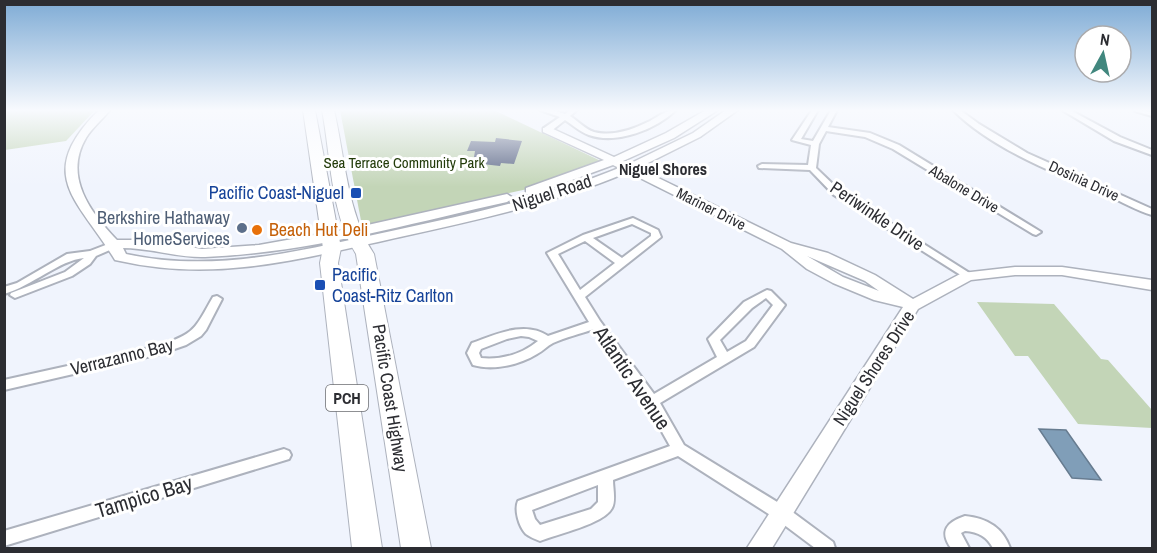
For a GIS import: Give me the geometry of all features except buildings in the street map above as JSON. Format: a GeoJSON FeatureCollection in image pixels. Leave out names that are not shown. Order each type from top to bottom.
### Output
{"type":"FeatureCollection","features":[{"type":"Feature","properties":{"kind":"highway","name":"Pacific Coast Highway"},"geometry":{"type":"LineString","coordinates":[[316,136],[343,240],[365,254],[416,549]]}},
{"type":"Feature","properties":{"kind":"highway","name":"Pacific Coast Highway"},"geometry":{"type":"LineString","coordinates":[[331,136],[343,240],[330,262],[367,549]]}},
{"type":"Feature","properties":{"kind":"street"},"geometry":{"type":"LineString","coordinates":[[4,298],[25,287],[46,269],[71,256],[92,254],[116,244],[102,233],[83,210],[74,190],[70,161],[82,136]]}},
{"type":"Feature","properties":{"kind":"street","name":"Mariner Drive"},"geometry":{"type":"LineString","coordinates":[[560,136],[786,246],[809,266],[861,290],[912,306]]}},
{"type":"Feature","properties":{"kind":"street","name":"Niguel Road"},"geometry":{"type":"LineString","coordinates":[[621,164],[672,136]]}},
{"type":"Feature","properties":{"kind":"street","name":"Niguel Road"},"geometry":{"type":"LineString","coordinates":[[116,244],[120,256],[140,262],[207,267],[268,260],[513,196],[621,164],[695,136]]}},
{"type":"Feature","properties":{"kind":"street"},"geometry":{"type":"LineString","coordinates":[[799,136],[796,140],[815,144]]}},
{"type":"Feature","properties":{"kind":"street","name":"Periwinkle Drive"},"geometry":{"type":"LineString","coordinates":[[819,136],[815,144],[812,168],[837,193],[967,276]]}},
{"type":"Feature","properties":{"kind":"street","name":"Abalone Drive"},"geometry":{"type":"LineString","coordinates":[[869,136],[896,147],[1036,232]]}},
{"type":"Feature","properties":{"kind":"street","name":"Dosinia Drive"},"geometry":{"type":"LineString","coordinates":[[992,136],[1152,212]]}},
{"type":"Feature","properties":{"kind":"street"},"geometry":{"type":"LineString","coordinates":[[1111,136],[1152,153]]}},
{"type":"Feature","properties":{"kind":"street"},"geometry":{"type":"LineString","coordinates":[[762,166],[812,168]]}},
{"type":"Feature","properties":{"kind":"street","name":"Atlantic Avenue"},"geometry":{"type":"LineString","coordinates":[[620,262],[657,234],[633,221],[586,237],[552,254],[596,324],[652,401],[679,449],[781,513],[827,549]]}},
{"type":"Feature","properties":{"kind":"street"},"geometry":{"type":"LineString","coordinates":[[579,296],[620,262],[586,237]]}},
{"type":"Feature","properties":{"kind":"street"},"geometry":{"type":"LineString","coordinates":[[4,291],[64,275],[88,262],[92,254]]}},
{"type":"Feature","properties":{"kind":"street"},"geometry":{"type":"LineString","coordinates":[[46,269],[64,275]]}},
{"type":"Feature","properties":{"kind":"street","name":"Niguel Shores Drive"},"geometry":{"type":"LineString","coordinates":[[759,549],[912,306],[967,276],[1015,271],[1062,271],[1152,285]]}},
{"type":"Feature","properties":{"kind":"street"},"geometry":{"type":"LineString","coordinates":[[652,401],[750,344],[779,305],[767,293],[748,305],[714,339],[724,359]]}},
{"type":"Feature","properties":{"kind":"street","name":"Verrazanno Bay"},"geometry":{"type":"LineString","coordinates":[[4,385],[160,350],[182,342],[197,335],[217,299]]}},
{"type":"Feature","properties":{"kind":"street"},"geometry":{"type":"LineString","coordinates":[[546,341],[538,333],[521,332],[476,346],[473,353],[477,362],[487,365],[522,355],[546,341],[596,324]]}},
{"type":"Feature","properties":{"kind":"street"},"geometry":{"type":"LineString","coordinates":[[605,477],[606,505],[596,514],[540,533],[532,531],[526,522],[524,506],[679,449]]}},
{"type":"Feature","properties":{"kind":"street","name":"Tampico Bay"},"geometry":{"type":"LineString","coordinates":[[4,539],[284,455]]}},
{"type":"Feature","properties":{"kind":"street"},"geometry":{"type":"LineString","coordinates":[[961,549],[954,537],[954,530],[957,525],[964,522],[982,526],[991,532],[1002,549]]}},
{"type":"Feature","properties":{"kind":"green space"},"geometry":{"type":"Polygon","coordinates":[[[5,136],[71,136],[66,141],[5,150],[5,136]]]}},
{"type":"Feature","properties":{"kind":"green space","name":"Sea Terrace Community Park"},"geometry":{"type":"Polygon","coordinates":[[[345,136],[548,136],[603,162],[532,188],[362,226],[345,136]]]}},
{"type":"Feature","properties":{"kind":"green space"},"geometry":{"type":"Polygon","coordinates":[[[977,302],[1054,304],[1101,359],[1108,360],[1152,410],[1152,428],[1078,424],[1028,356],[1015,356],[977,302]]]}},
{"type":"Feature","properties":{"kind":"water"},"geometry":{"type":"Polygon","coordinates":[[[1039,429],[1066,430],[1101,480],[1072,478],[1039,429]]]}},
{"type":"Feature","properties":{"kind":"place","name":"Pacific Coast-Niguel"},"geometry":{"type":"Point","coordinates":[356,193]}},
{"type":"Feature","properties":{"kind":"place","name":"Berkshire Hathaway HomeServices"},"geometry":{"type":"Point","coordinates":[242,228]}},
{"type":"Feature","properties":{"kind":"place","name":"Beach Hut Deli"},"geometry":{"type":"Point","coordinates":[257,230]}},
{"type":"Feature","properties":{"kind":"place","name":"Pacific Coast-Ritz Carlton"},"geometry":{"type":"Point","coordinates":[320,285]}},
{"type":"Feature","properties":{"kind":"district","name":"Niguel Shores"},"geometry":{"type":"Point","coordinates":[663,169]}}]}
